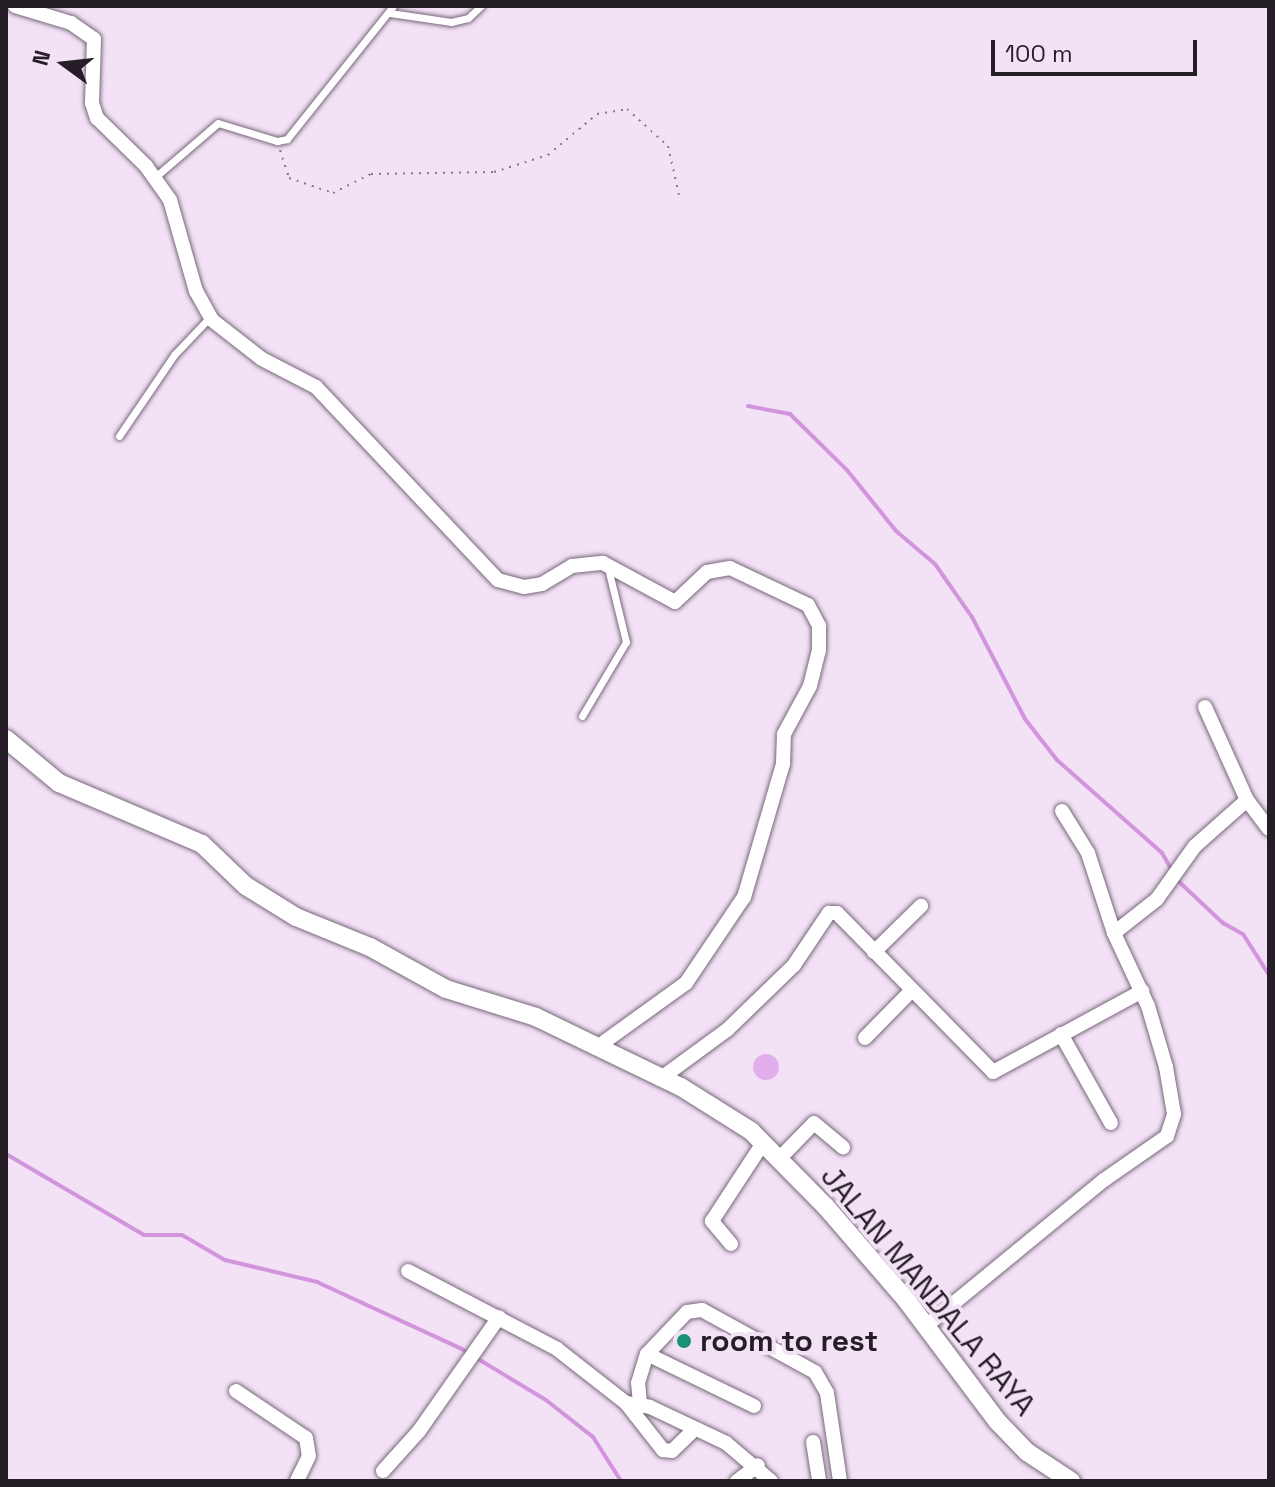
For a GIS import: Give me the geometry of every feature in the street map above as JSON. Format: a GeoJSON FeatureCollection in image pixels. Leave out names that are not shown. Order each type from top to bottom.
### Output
{"type":"FeatureCollection","features":[{"type":"Feature","properties":{"kind":"street"},"geometry":{"type":"LineString","coordinates":[[15,6],[90,33],[96,44],[92,82],[97,118],[154,178],[177,218],[196,291],[210,317],[262,359],[316,387],[498,580],[524,587],[542,584],[572,566],[614,569],[667,602],[683,600],[717,568],[766,581],[808,605],[819,626],[819,650],[810,686],[784,734],[783,764],[744,897],[686,983],[596,1048]]}},
{"type":"Feature","properties":{"kind":"street"},"geometry":{"type":"LineString","coordinates":[[1205,707],[1247,800],[1269,829]]}},
{"type":"Feature","properties":{"kind":"street","name":"JALAN MANDALA RAYA"},"geometry":{"type":"LineString","coordinates":[[6,739],[59,783],[202,844],[267,902],[394,958],[446,989],[536,1017],[708,1104],[763,1143],[826,1207],[926,1326],[1011,1436],[1071,1481]]}},
{"type":"Feature","properties":{"kind":"street"},"geometry":{"type":"LineString","coordinates":[[1114,933],[1157,899],[1195,846],[1247,800]]}},
{"type":"Feature","properties":{"kind":"street"},"geometry":{"type":"LineString","coordinates":[[926,1326],[1104,1180],[1167,1136],[1174,1125],[1172,1092],[1142,991],[1114,933],[1088,853],[1062,811]]}},
{"type":"Feature","properties":{"kind":"street"},"geometry":{"type":"LineString","coordinates":[[874,952],[921,906]]}},
{"type":"Feature","properties":{"kind":"street"},"geometry":{"type":"LineString","coordinates":[[660,1079],[728,1029],[794,965],[829,913],[837,913],[993,1072],[1142,991]]}},
{"type":"Feature","properties":{"kind":"street"},"geometry":{"type":"LineString","coordinates":[[865,1038],[911,991]]}},
{"type":"Feature","properties":{"kind":"street"},"geometry":{"type":"LineString","coordinates":[[1061,1034],[1111,1123]]}},
{"type":"Feature","properties":{"kind":"street"},"geometry":{"type":"LineString","coordinates":[[779,1159],[814,1123],[843,1147]]}},
{"type":"Feature","properties":{"kind":"street"},"geometry":{"type":"LineString","coordinates":[[731,1244],[712,1221],[763,1143]]}},
{"type":"Feature","properties":{"kind":"street"},"geometry":{"type":"LineString","coordinates":[[408,1271],[557,1349],[633,1403],[695,1429],[758,1465],[771,1481]]}},
{"type":"Feature","properties":{"kind":"street"},"geometry":{"type":"LineString","coordinates":[[695,1429],[672,1451],[663,1450],[633,1403],[647,1354],[687,1312],[702,1310],[815,1372],[827,1393],[840,1481]]}},
{"type":"Feature","properties":{"kind":"street"},"geometry":{"type":"LineString","coordinates":[[383,1471],[419,1431],[499,1317]]}},
{"type":"Feature","properties":{"kind":"street"},"geometry":{"type":"LineString","coordinates":[[647,1354],[754,1406]]}},
{"type":"Feature","properties":{"kind":"street"},"geometry":{"type":"LineString","coordinates":[[236,1391],[306,1438],[309,1456],[297,1481]]}},
{"type":"Feature","properties":{"kind":"street"},"geometry":{"type":"LineString","coordinates":[[813,1442],[819,1481]]}},
{"type":"Feature","properties":{"kind":"street"},"geometry":{"type":"LineString","coordinates":[[737,1481],[758,1465]]}},
{"type":"Feature","properties":{"kind":"lane"},"geometry":{"type":"LineString","coordinates":[[154,178],[218,123],[277,141],[287,139],[391,9],[451,22],[468,18],[481,6]]}},
{"type":"Feature","properties":{"kind":"lane"},"geometry":{"type":"LineString","coordinates":[[119,436],[174,355],[210,317]]}},
{"type":"Feature","properties":{"kind":"lane"},"geometry":{"type":"LineString","coordinates":[[582,716],[626,642],[614,593],[614,569]]}},
{"type":"Feature","properties":{"kind":"lane"},"geometry":{"type":"LineString","coordinates":[[614,569],[614,593]]}},
{"type":"Feature","properties":{"kind":"path"},"geometry":{"type":"LineString","coordinates":[[277,141],[289,178],[333,193],[371,174],[494,172],[548,155],[597,114],[627,109],[668,146],[679,195]]}},
{"type":"Feature","properties":{"kind":"shaded area"},"geometry":{"type":"Polygon","coordinates":[[[766,1054],[775,1058],[779,1067],[775,1076],[766,1080],[757,1076],[753,1067],[757,1058],[766,1054]]]}},
{"type":"Feature","properties":{"kind":"waterway"},"geometry":{"type":"LineString","coordinates":[[748,406],[790,414],[847,470],[896,531],[935,564],[972,617],[1025,719],[1057,760],[1162,853],[1172,870]]}},
{"type":"Feature","properties":{"kind":"waterway"},"geometry":{"type":"LineString","coordinates":[[1175,878],[1223,923],[1243,934],[1269,975]]}},
{"type":"Feature","properties":{"kind":"waterway"},"geometry":{"type":"LineString","coordinates":[[6,1154],[144,1235],[182,1235],[225,1260],[317,1282],[460,1348],[546,1400],[593,1437],[621,1481]]}},
{"type":"Feature","properties":{"kind":"place","name":"room to rest"},"geometry":{"type":"Point","coordinates":[684,1341]}}]}
